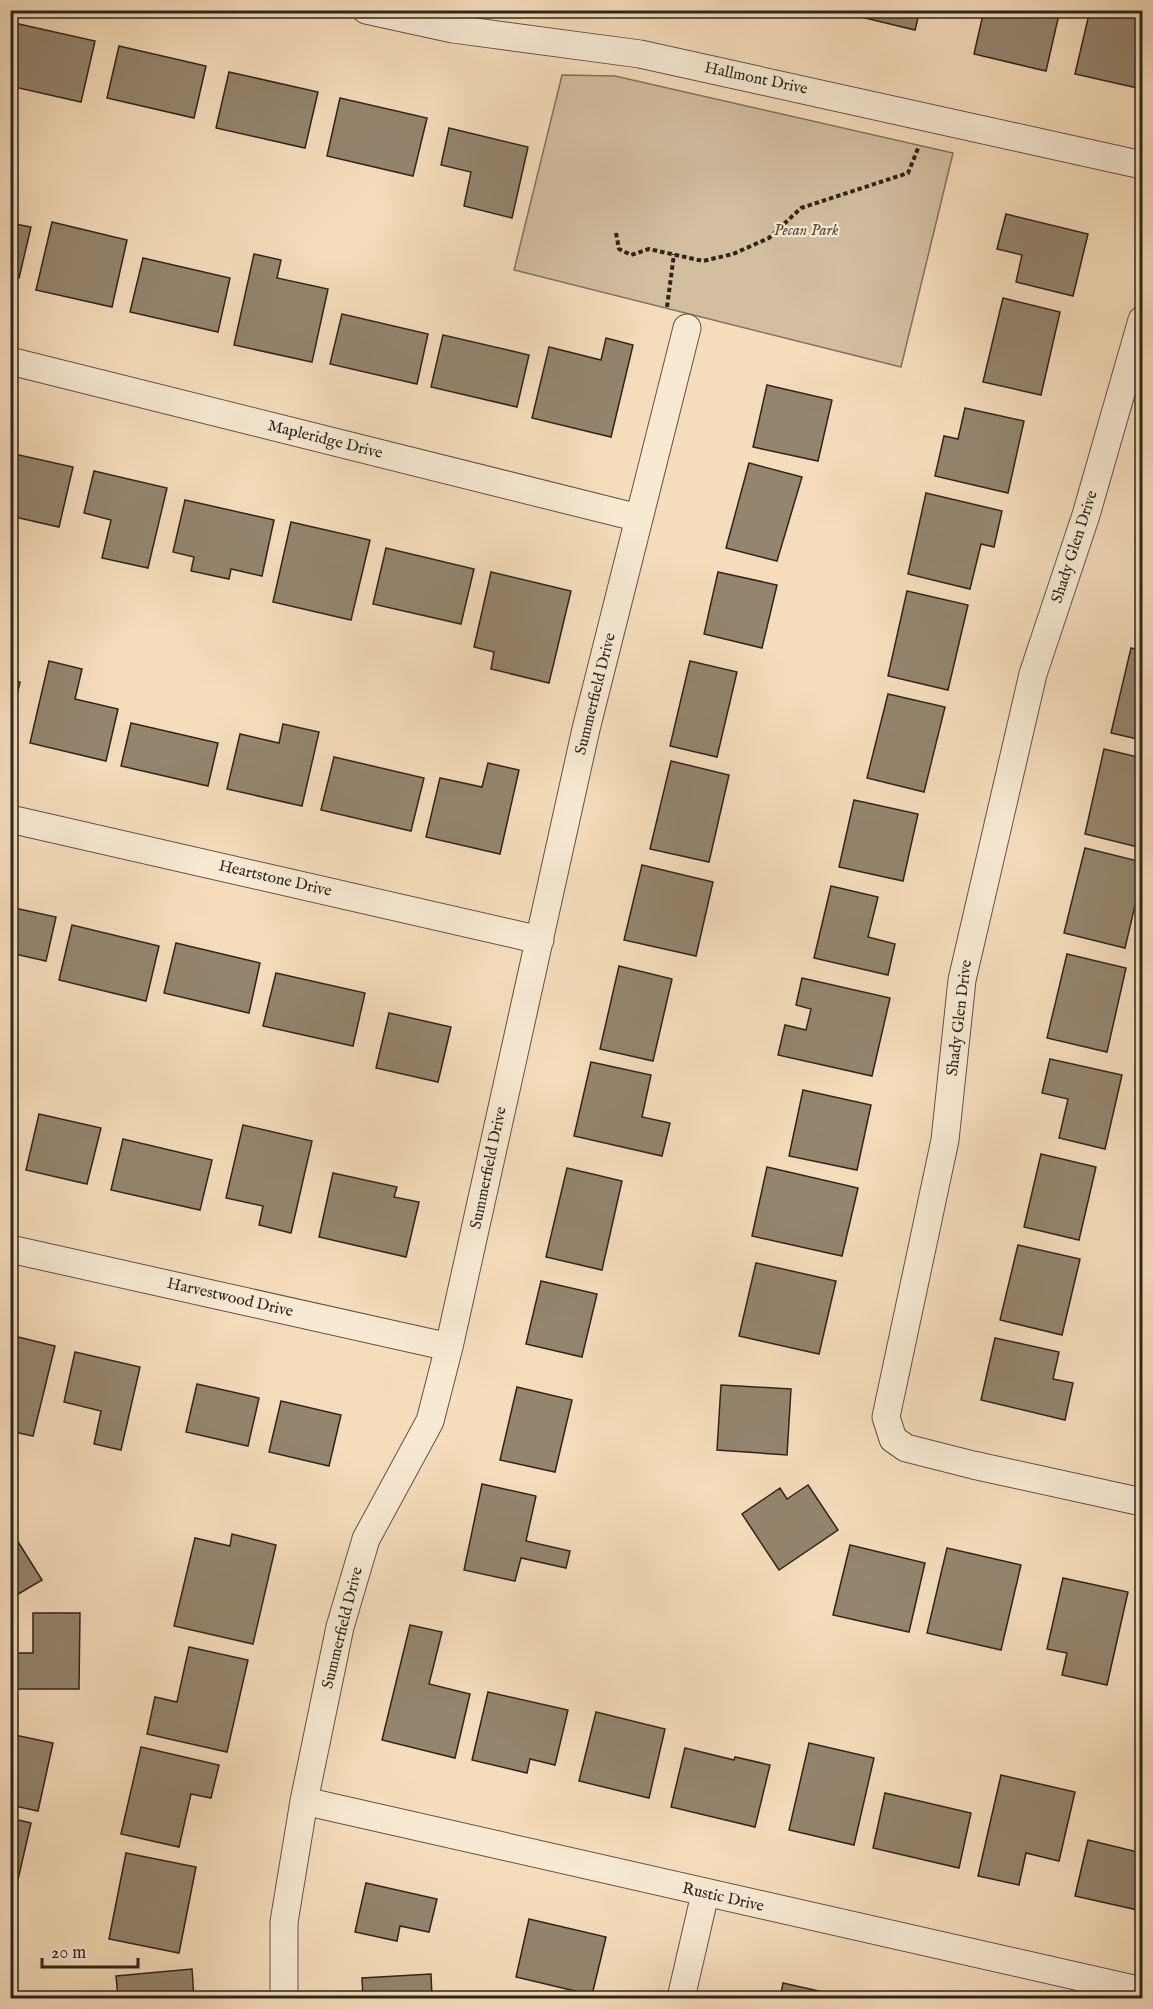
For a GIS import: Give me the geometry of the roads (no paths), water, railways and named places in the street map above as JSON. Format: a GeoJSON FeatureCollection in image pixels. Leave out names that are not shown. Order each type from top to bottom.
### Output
{"type":"FeatureCollection","features":[{"type":"Feature","properties":{"kind":"street","name":"Hallmont Drive"},"geometry":{"type":"LineString","coordinates":[[366,10],[453,29],[640,54],[1143,165]]}},
{"type":"Feature","properties":{"kind":"street","name":"Shady Glen Drive"},"geometry":{"type":"LineString","coordinates":[[1143,320],[1086,516],[1032,674],[962,980],[945,1140],[886,1417],[893,1439],[906,1448],[1143,1502]]}},
{"type":"Feature","properties":{"kind":"street","name":"Summerfield Drive"},"geometry":{"type":"LineString","coordinates":[[285,1998],[284,1922],[304,1801],[340,1627],[366,1539],[430,1421],[449,1347],[586,729],[687,328]]}},
{"type":"Feature","properties":{"kind":"street","name":"Mapleridge Drive"},"geometry":{"type":"LineString","coordinates":[[10,362],[639,518]]}},
{"type":"Feature","properties":{"kind":"street","name":"Heartstone Drive"},"geometry":{"type":"LineString","coordinates":[[10,819],[540,940]]}},
{"type":"Feature","properties":{"kind":"street","name":"Harvestwood Drive"},"geometry":{"type":"LineString","coordinates":[[10,1249],[449,1347]]}},
{"type":"Feature","properties":{"kind":"street","name":"Rustic Drive"},"geometry":{"type":"LineString","coordinates":[[304,1801],[1112,1992],[1143,1991]]}},
{"type":"Feature","properties":{"kind":"street"},"geometry":{"type":"LineString","coordinates":[[681,1998],[705,1894]]}},
{"type":"Feature","properties":{"kind":"park label","name":"Pecan Park"},"geometry":{"type":"Point","coordinates":[806,231]}}]}
